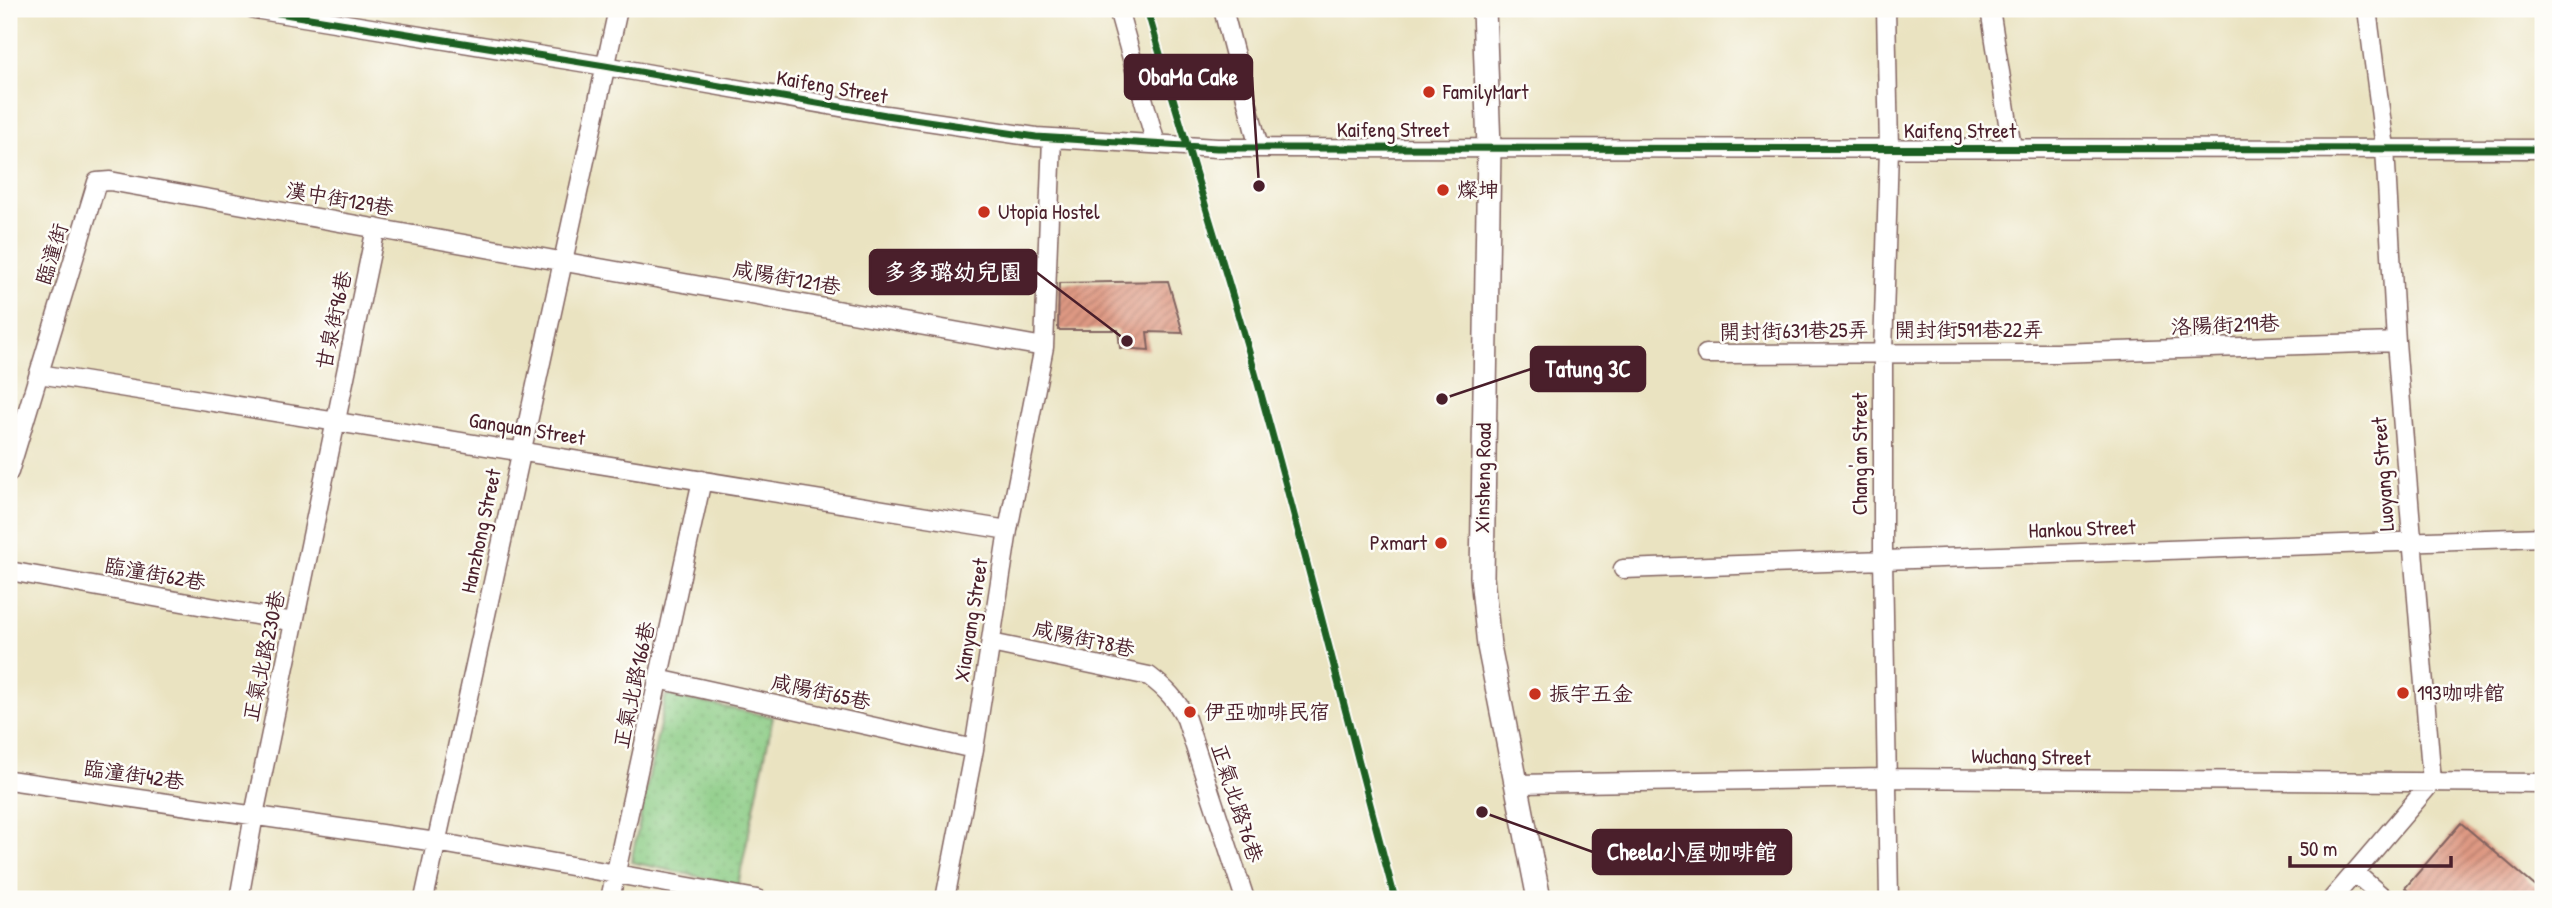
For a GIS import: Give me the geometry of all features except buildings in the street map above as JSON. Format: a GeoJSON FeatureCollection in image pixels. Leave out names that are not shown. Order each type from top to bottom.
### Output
{"type":"FeatureCollection","features":[{"type":"Feature","properties":{"kind":"street","name":"Kaifeng Street"},"geometry":{"type":"LineString","coordinates":[[254,9],[886,115],[1052,138],[1217,148],[2543,149]]}},
{"type":"Feature","properties":{"kind":"street","name":"Hanzhong Street"},"geometry":{"type":"LineString","coordinates":[[424,899],[618,9]]}},
{"type":"Feature","properties":{"kind":"street"},"geometry":{"type":"LineString","coordinates":[[1118,9],[1156,144]]}},
{"type":"Feature","properties":{"kind":"street"},"geometry":{"type":"LineString","coordinates":[[1223,9],[1259,148]]}},
{"type":"Feature","properties":{"kind":"street","name":"Xinsheng Road"},"geometry":{"type":"LineString","coordinates":[[1484,9],[1489,148],[1482,577],[1489,646],[1539,899]]}},
{"type":"Feature","properties":{"kind":"street","name":"Chang'an Street"},"geometry":{"type":"LineString","coordinates":[[1886,9],[1889,148],[1883,353],[1883,559],[1889,899]]}},
{"type":"Feature","properties":{"kind":"street"},"geometry":{"type":"LineString","coordinates":[[1990,9],[2012,148]]}},
{"type":"Feature","properties":{"kind":"street","name":"Luoyang Street"},"geometry":{"type":"LineString","coordinates":[[2367,9],[2385,148],[2396,342],[2431,782]]}},
{"type":"Feature","properties":{"kind":"street","name":"Xianyang Street"},"geometry":{"type":"LineString","coordinates":[[945,899],[974,749],[1008,530],[1044,347],[1052,138]]}},
{"type":"Feature","properties":{"kind":"street","name":"漢中街129巷"},"geometry":{"type":"LineString","coordinates":[[110,181],[563,260]]}},
{"type":"Feature","properties":{"kind":"street","name":"臨潼街"},"geometry":{"type":"LineString","coordinates":[[9,472],[97,182],[110,181]]}},
{"type":"Feature","properties":{"kind":"street","name":"甘泉街96巷"},"geometry":{"type":"LineString","coordinates":[[336,422],[376,228]]}},
{"type":"Feature","properties":{"kind":"street","name":"咸陽街121巷"},"geometry":{"type":"LineString","coordinates":[[563,260],[1044,347]]}},
{"type":"Feature","properties":{"kind":"street","name":"洛陽街219巷"},"geometry":{"type":"LineString","coordinates":[[2056,353],[2396,342]]}},
{"type":"Feature","properties":{"kind":"street","name":"開封街591巷22弄"},"geometry":{"type":"LineString","coordinates":[[1883,353],[2056,353]]}},
{"type":"Feature","properties":{"kind":"street","name":"開封街631巷25弄"},"geometry":{"type":"LineString","coordinates":[[1706,354],[1883,353]]}},
{"type":"Feature","properties":{"kind":"street","name":"Ganquan Street"},"geometry":{"type":"LineString","coordinates":[[40,374],[1008,530]]}},
{"type":"Feature","properties":{"kind":"street","name":"正氣北路230巷"},"geometry":{"type":"LineString","coordinates":[[239,899],[336,422]]}},
{"type":"Feature","properties":{"kind":"street","name":"正氣北路166巷"},"geometry":{"type":"LineString","coordinates":[[610,899],[702,481]]}},
{"type":"Feature","properties":{"kind":"street","name":"Hankou Street"},"geometry":{"type":"LineString","coordinates":[[1623,569],[2543,537]]}},
{"type":"Feature","properties":{"kind":"street","name":"臨潼街62巷"},"geometry":{"type":"LineString","coordinates":[[9,571],[294,622]]}},
{"type":"Feature","properties":{"kind":"street","name":"咸陽街78巷"},"geometry":{"type":"LineString","coordinates":[[991,643],[1149,676],[1164,687]]}},
{"type":"Feature","properties":{"kind":"street","name":"咸陽街65巷"},"geometry":{"type":"LineString","coordinates":[[658,679],[974,749]]}},
{"type":"Feature","properties":{"kind":"street","name":"正氣北路76巷"},"geometry":{"type":"LineString","coordinates":[[1164,687],[1178,702],[1186,719],[1245,899]]}},
{"type":"Feature","properties":{"kind":"street","name":"Wuchang Street"},"geometry":{"type":"LineString","coordinates":[[1518,784],[1885,778],[2543,783]]}},
{"type":"Feature","properties":{"kind":"street","name":"臨潼街42巷"},"geometry":{"type":"LineString","coordinates":[[9,780],[436,842],[757,899]]}},
{"type":"Feature","properties":{"kind":"street"},"geometry":{"type":"LineString","coordinates":[[2332,899],[2431,782]]}},
{"type":"Feature","properties":{"kind":"street"},"geometry":{"type":"LineString","coordinates":[[2354,873],[2385,899]]}},
{"type":"Feature","properties":{"kind":"green space"},"geometry":{"type":"Polygon","coordinates":[[[666,695],[773,717],[738,885],[631,862],[666,695]]]}},
{"type":"Feature","properties":{"kind":"cycle path"},"geometry":{"type":"LineString","coordinates":[[254,9],[886,115],[1036,137],[1217,148],[2543,149]]}},
{"type":"Feature","properties":{"kind":"cycle path"},"geometry":{"type":"LineString","coordinates":[[1147,9],[1265,408],[1395,899]]}},
{"type":"Feature","properties":{"kind":"place","name":"FamilyMart"},"geometry":{"type":"Point","coordinates":[1429,92]}},
{"type":"Feature","properties":{"kind":"place","name":"ObaMa Cake"},"geometry":{"type":"Point","coordinates":[1259,186]}},
{"type":"Feature","properties":{"kind":"place","name":"燦坤"},"geometry":{"type":"Point","coordinates":[1443,190]}},
{"type":"Feature","properties":{"kind":"place","name":"Utopia Hostel"},"geometry":{"type":"Point","coordinates":[984,212]}},
{"type":"Feature","properties":{"kind":"place","name":"多多璐幼兒園"},"geometry":{"type":"Point","coordinates":[1127,341]}},
{"type":"Feature","properties":{"kind":"place","name":"Tatung 3C"},"geometry":{"type":"Point","coordinates":[1442,399]}},
{"type":"Feature","properties":{"kind":"place","name":"Pxmart"},"geometry":{"type":"Point","coordinates":[1441,543]}},
{"type":"Feature","properties":{"kind":"place","name":"193咖啡館"},"geometry":{"type":"Point","coordinates":[2403,693]}},
{"type":"Feature","properties":{"kind":"place","name":"振宇五金"},"geometry":{"type":"Point","coordinates":[1535,694]}},
{"type":"Feature","properties":{"kind":"place","name":"伊亞咖啡民宿"},"geometry":{"type":"Point","coordinates":[1190,712]}},
{"type":"Feature","properties":{"kind":"place","name":"Cheela小屋咖啡館"},"geometry":{"type":"Point","coordinates":[1482,812]}}]}
